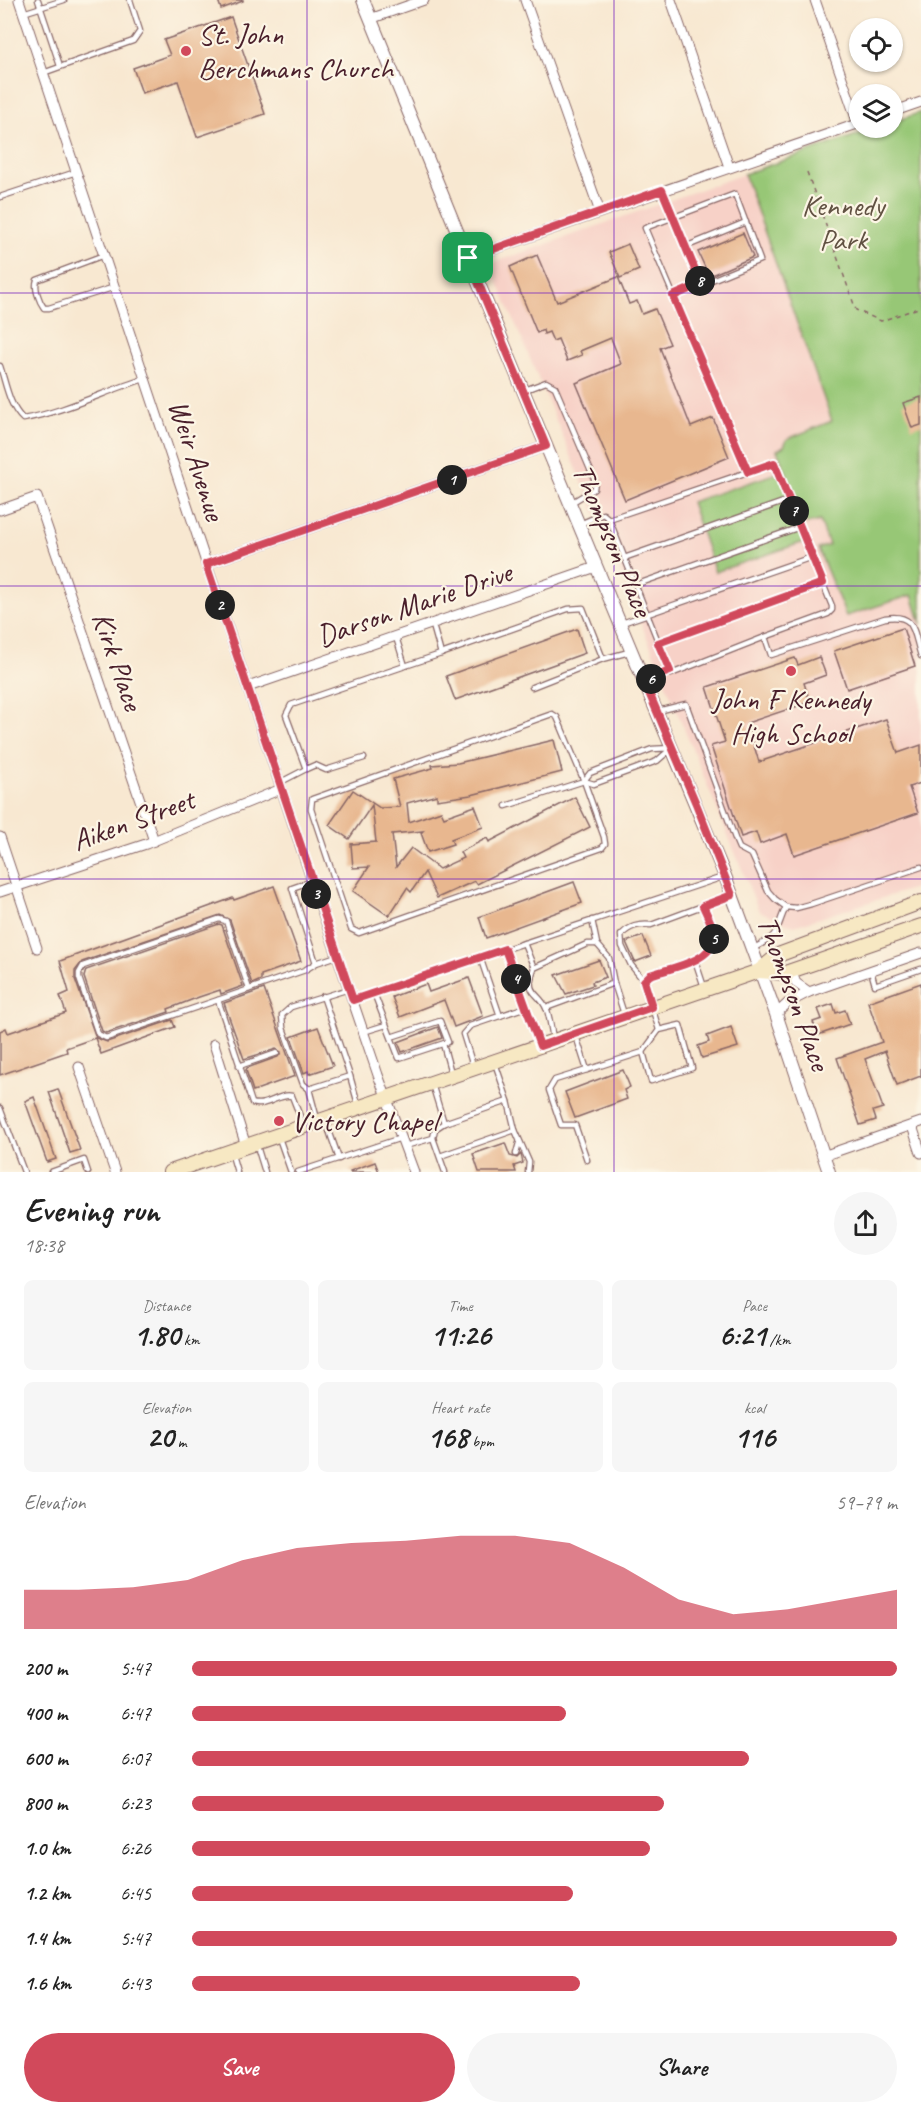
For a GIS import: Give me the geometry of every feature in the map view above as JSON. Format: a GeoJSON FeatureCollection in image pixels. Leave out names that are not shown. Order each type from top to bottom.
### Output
{"type":"FeatureCollection","features":[{"type":"Feature","properties":{"kind":"main road"},"geometry":{"type":"LineString","coordinates":[[170,1172],[759,971],[778,955],[921,902]]}},
{"type":"Feature","properties":{"kind":"main road"},"geometry":{"type":"LineString","coordinates":[[759,971],[785,973],[921,926]]}},
{"type":"Feature","properties":{"kind":"street","name":"Weir Avenue"},"geometry":{"type":"LineString","coordinates":[[19,0],[337,956],[414,1172]]}},
{"type":"Feature","properties":{"kind":"street","name":"Thompson Place"},"geometry":{"type":"LineString","coordinates":[[363,0],[725,876],[776,1014],[829,1172]]}},
{"type":"Feature","properties":{"kind":"street"},"geometry":{"type":"LineString","coordinates":[[370,19],[424,0]]}},
{"type":"Feature","properties":{"kind":"street"},"geometry":{"type":"LineString","coordinates":[[525,0],[600,212]]}},
{"type":"Feature","properties":{"kind":"street"},"geometry":{"type":"LineString","coordinates":[[671,0],[729,167]]}},
{"type":"Feature","properties":{"kind":"street"},"geometry":{"type":"LineString","coordinates":[[815,0],[849,96]]}},
{"type":"Feature","properties":{"kind":"street"},"geometry":{"type":"LineString","coordinates":[[903,108],[921,102]]}},
{"type":"Feature","properties":{"kind":"street"},"geometry":{"type":"LineString","coordinates":[[468,258],[849,127]]}},
{"type":"Feature","properties":{"kind":"street"},"geometry":{"type":"LineString","coordinates":[[206,564],[546,446]]}},
{"type":"Feature","properties":{"kind":"street","name":"Kirk Place"},"geometry":{"type":"LineString","coordinates":[[0,510],[36,497],[154,841]]}},
{"type":"Feature","properties":{"kind":"street","name":"Darson Marie Drive"},"geometry":{"type":"LineString","coordinates":[[248,687],[596,567]]}},
{"type":"Feature","properties":{"kind":"street","name":"Aiken Street"},"geometry":{"type":"LineString","coordinates":[[0,892],[154,841],[280,786]]}},
{"type":"Feature","properties":{"kind":"street"},"geometry":{"type":"LineString","coordinates":[[0,837],[37,948]]}},
{"type":"Feature","properties":{"kind":"street"},"geometry":{"type":"LineString","coordinates":[[776,1014],[788,1003],[809,992],[921,953]]}},
{"type":"Feature","properties":{"kind":"street"},"geometry":{"type":"LineString","coordinates":[[791,970],[796,983],[809,992]]}},
{"type":"Feature","properties":{"kind":"street"},"geometry":{"type":"LineString","coordinates":[[214,1044],[251,1144]]}},
{"type":"Feature","properties":{"kind":"street"},"geometry":{"type":"LineString","coordinates":[[79,1067],[115,1172]]}},
{"type":"Feature","properties":{"kind":"street"},"geometry":{"type":"LineString","coordinates":[[823,1156],[916,1124],[921,1153]]}},
{"type":"Feature","properties":{"kind":"lane"},"geometry":{"type":"LineString","coordinates":[[38,0],[60,66]]}},
{"type":"Feature","properties":{"kind":"lane"},"geometry":{"type":"LineString","coordinates":[[23,13],[64,0]]}},
{"type":"Feature","properties":{"kind":"lane"},"geometry":{"type":"LineString","coordinates":[[43,73],[133,41],[141,31],[130,0]]}},
{"type":"Feature","properties":{"kind":"lane"},"geometry":{"type":"LineString","coordinates":[[0,197],[76,172]]}},
{"type":"Feature","properties":{"kind":"lane"},"geometry":{"type":"LineString","coordinates":[[662,190],[701,284]]}},
{"type":"Feature","properties":{"kind":"lane"},"geometry":{"type":"LineString","coordinates":[[673,296],[760,260],[735,194],[645,228],[673,296],[748,472]]}},
{"type":"Feature","properties":{"kind":"lane"},"geometry":{"type":"LineString","coordinates":[[685,247],[746,222]]}},
{"type":"Feature","properties":{"kind":"lane"},"geometry":{"type":"LineString","coordinates":[[104,255],[37,280],[35,285],[41,303],[44,308],[49,308],[115,287]]}},
{"type":"Feature","properties":{"kind":"lane"},"geometry":{"type":"LineString","coordinates":[[0,366],[11,402],[22,419],[44,416],[102,393],[146,379]]}},
{"type":"Feature","properties":{"kind":"lane"},"geometry":{"type":"LineString","coordinates":[[524,391],[546,382],[555,387],[596,481],[594,489],[571,503]]}},
{"type":"Feature","properties":{"kind":"lane"},"geometry":{"type":"LineString","coordinates":[[609,519],[774,463],[832,610],[828,614],[644,681]]}},
{"type":"Feature","properties":{"kind":"lane"},"geometry":{"type":"LineString","coordinates":[[624,558],[789,500]]}},
{"type":"Feature","properties":{"kind":"lane"},"geometry":{"type":"LineString","coordinates":[[580,524],[603,514],[609,519],[670,673]]}},
{"type":"Feature","properties":{"kind":"lane"},"geometry":{"type":"LineString","coordinates":[[635,585],[800,527]]}},
{"type":"Feature","properties":{"kind":"lane"},"geometry":{"type":"LineString","coordinates":[[620,624],[646,613],[812,557]]}},
{"type":"Feature","properties":{"kind":"lane"},"geometry":{"type":"LineString","coordinates":[[658,643],[823,583]]}},
{"type":"Feature","properties":{"kind":"lane"},"geometry":{"type":"LineString","coordinates":[[306,769],[286,715],[291,705],[568,609],[583,608],[603,659]]}},
{"type":"Feature","properties":{"kind":"lane"},"geometry":{"type":"LineString","coordinates":[[765,637],[771,655],[899,616],[906,618],[911,625],[921,656]]}},
{"type":"Feature","properties":{"kind":"lane"},"geometry":{"type":"LineString","coordinates":[[432,622],[441,654]]}},
{"type":"Feature","properties":{"kind":"lane"},"geometry":{"type":"LineString","coordinates":[[396,635],[405,666]]}},
{"type":"Feature","properties":{"kind":"lane"},"geometry":{"type":"LineString","coordinates":[[532,687],[603,659],[632,651]]}},
{"type":"Feature","properties":{"kind":"lane"},"geometry":{"type":"LineString","coordinates":[[657,711],[686,704],[736,841],[740,848],[752,855],[768,891],[786,907],[796,908],[812,904],[921,867]]}},
{"type":"Feature","properties":{"kind":"lane"},"geometry":{"type":"LineString","coordinates":[[552,714],[557,717],[584,781],[604,837],[605,844],[602,848],[359,933],[351,929],[310,809],[312,799],[552,714]]}},
{"type":"Feature","properties":{"kind":"lane"},"geometry":{"type":"LineString","coordinates":[[584,781],[590,773],[652,749],[672,748]]}},
{"type":"Feature","properties":{"kind":"lane"},"geometry":{"type":"LineString","coordinates":[[507,806],[584,781],[594,784],[657,760],[672,748]]}},
{"type":"Feature","properties":{"kind":"lane"},"geometry":{"type":"LineString","coordinates":[[280,786],[315,765],[326,770],[364,758]]}},
{"type":"Feature","properties":{"kind":"lane"},"geometry":{"type":"LineString","coordinates":[[353,1000],[725,876]]}},
{"type":"Feature","properties":{"kind":"lane"},"geometry":{"type":"LineString","coordinates":[[312,881],[292,888],[316,963]]}},
{"type":"Feature","properties":{"kind":"lane"},"geometry":{"type":"LineString","coordinates":[[659,1030],[644,981],[631,965],[622,946],[621,935],[629,927],[640,924],[651,925],[732,895]]}},
{"type":"Feature","properties":{"kind":"lane"},"geometry":{"type":"LineString","coordinates":[[644,981],[650,975],[704,956],[714,936],[703,906]]}},
{"type":"Feature","properties":{"kind":"lane"},"geometry":{"type":"LineString","coordinates":[[752,949],[771,940],[776,934],[786,907]]}},
{"type":"Feature","properties":{"kind":"lane"},"geometry":{"type":"LineString","coordinates":[[249,989],[226,921],[219,919],[83,966],[79,973],[98,1034],[106,1038],[305,970],[316,963],[337,956]]}},
{"type":"Feature","properties":{"kind":"lane"},"geometry":{"type":"LineString","coordinates":[[592,920],[597,944],[609,958],[625,1017]]}},
{"type":"Feature","properties":{"kind":"lane"},"geometry":{"type":"LineString","coordinates":[[524,943],[534,968],[531,988],[546,1008],[554,1041]]}},
{"type":"Feature","properties":{"kind":"lane"},"geometry":{"type":"LineString","coordinates":[[534,968],[587,944],[597,944]]}},
{"type":"Feature","properties":{"kind":"lane"},"geometry":{"type":"LineString","coordinates":[[505,949],[540,1046]]}},
{"type":"Feature","properties":{"kind":"lane"},"geometry":{"type":"LineString","coordinates":[[480,957],[500,1016]]}},
{"type":"Feature","properties":{"kind":"lane"},"geometry":{"type":"LineString","coordinates":[[695,960],[704,989]]}},
{"type":"Feature","properties":{"kind":"lane"},"geometry":{"type":"LineString","coordinates":[[871,971],[875,985],[921,969]]}},
{"type":"Feature","properties":{"kind":"lane"},"geometry":{"type":"LineString","coordinates":[[546,1008],[614,983]]}},
{"type":"Feature","properties":{"kind":"lane"},"geometry":{"type":"LineString","coordinates":[[339,1159],[309,1089],[303,1084],[284,1029],[282,1015],[291,1007],[349,989]]}},
{"type":"Feature","properties":{"kind":"lane"},"geometry":{"type":"LineString","coordinates":[[374,993],[399,1059],[432,1044],[448,1042],[440,1021],[405,1036],[391,1037]]}},
{"type":"Feature","properties":{"kind":"lane"},"geometry":{"type":"LineString","coordinates":[[323,996],[359,1108]]}},
{"type":"Feature","properties":{"kind":"lane"},"geometry":{"type":"LineString","coordinates":[[218,1000],[252,1103],[257,1105],[287,1095],[292,1096],[304,1126]]}},
{"type":"Feature","properties":{"kind":"lane"},"geometry":{"type":"LineString","coordinates":[[474,1068],[463,1034],[470,1026],[526,1007]]}},
{"type":"Feature","properties":{"kind":"lane"},"geometry":{"type":"LineString","coordinates":[[363,1032],[386,1025]]}},
{"type":"Feature","properties":{"kind":"lane"},"geometry":{"type":"LineString","coordinates":[[587,1160],[575,1125],[561,1125],[549,1090],[555,1080],[643,1052],[659,1030],[680,1025],[692,1068],[651,1081],[643,1052]]}},
{"type":"Feature","properties":{"kind":"lane"},"geometry":{"type":"LineString","coordinates":[[575,1034],[587,1070]]}},
{"type":"Feature","properties":{"kind":"lane"},"geometry":{"type":"LineString","coordinates":[[443,1044],[452,1076]]}},
{"type":"Feature","properties":{"kind":"lane"},"geometry":{"type":"LineString","coordinates":[[239,1066],[277,1053]]}},
{"type":"Feature","properties":{"kind":"lane"},"geometry":{"type":"LineString","coordinates":[[494,1061],[519,1143],[525,1149],[529,1162],[527,1170],[520,1164]]}},
{"type":"Feature","properties":{"kind":"lane"},"geometry":{"type":"LineString","coordinates":[[309,1089],[350,1076]]}},
{"type":"Feature","properties":{"kind":"lane"},"geometry":{"type":"LineString","coordinates":[[432,1083],[444,1123]]}},
{"type":"Feature","properties":{"kind":"lane"},"geometry":{"type":"LineString","coordinates":[[446,1172],[433,1138],[435,1129],[444,1123],[508,1101]]}},
{"type":"Feature","properties":{"kind":"lane"},"geometry":{"type":"LineString","coordinates":[[0,1108],[24,1172]]}},
{"type":"Feature","properties":{"kind":"lane"},"geometry":{"type":"LineString","coordinates":[[440,1156],[515,1130]]}},
{"type":"Feature","properties":{"kind":"lane"},"geometry":{"type":"LineString","coordinates":[[278,1135],[291,1172]]}},
{"type":"Feature","properties":{"kind":"lane"},"geometry":{"type":"LineString","coordinates":[[298,1172],[403,1142],[433,1138]]}},
{"type":"Feature","properties":{"kind":"lane"},"geometry":{"type":"LineString","coordinates":[[516,1154],[519,1143]]}},
{"type":"Feature","properties":{"kind":"lane"},"geometry":{"type":"LineString","coordinates":[[251,1144],[265,1172]]}},
{"type":"Feature","properties":{"kind":"lane"},"geometry":{"type":"LineString","coordinates":[[230,1151],[237,1172]]}},
{"type":"Feature","properties":{"kind":"lane"},"geometry":{"type":"LineString","coordinates":[[51,1172],[84,1160],[88,1172]]}},
{"type":"Feature","properties":{"kind":"path"},"geometry":{"type":"LineString","coordinates":[[807,172],[856,310],[881,321],[921,307]]}},
{"type":"Feature","properties":{"kind":"path"},"geometry":{"type":"LineString","coordinates":[[782,993],[789,990]]}},
{"type":"Feature","properties":{"kind":"shaded area","name":"John F Kennedy High School"},"geometry":{"type":"Polygon","coordinates":[[[744,174],[831,421],[921,390],[921,886],[794,926],[759,911],[613,555],[490,264],[744,174]]]}},
{"type":"Feature","properties":{"kind":"green space","name":"Kennedy Park"},"geometry":{"type":"Polygon","coordinates":[[[921,112],[921,624],[912,595],[846,616],[818,549],[829,545],[820,521],[807,524],[777,450],[784,446],[787,439],[832,421],[744,174],[849,138],[903,138],[903,118],[921,112]]]}},
{"type":"Feature","properties":{"kind":"green space"},"geometry":{"type":"Polygon","coordinates":[[[783,471],[807,541],[715,572],[691,502],[783,471]]]}},
{"type":"Feature","properties":{"kind":"building"},"geometry":{"type":"Polygon","coordinates":[[[218,0],[243,0],[243,1],[221,9],[218,0]]]}},
{"type":"Feature","properties":{"kind":"building"},"geometry":{"type":"Polygon","coordinates":[[[231,17],[265,114],[197,137],[178,81],[142,93],[133,68],[170,55],[164,40],[231,17]]]}},
{"type":"Feature","properties":{"kind":"building"},"geometry":{"type":"Polygon","coordinates":[[[743,233],[753,257],[709,276],[698,252],[743,233]]]}},
{"type":"Feature","properties":{"kind":"building"},"geometry":{"type":"Polygon","coordinates":[[[628,244],[639,270],[620,278],[609,252],[628,244]]]}},
{"type":"Feature","properties":{"kind":"building"},"geometry":{"type":"Polygon","coordinates":[[[537,255],[557,302],[618,277],[629,304],[637,301],[642,314],[655,309],[670,344],[660,348],[691,427],[713,418],[729,457],[625,500],[576,383],[621,364],[611,338],[580,351],[582,355],[567,361],[558,339],[553,341],[549,332],[544,334],[543,330],[537,333],[510,267],[537,255]]]}},
{"type":"Feature","properties":{"kind":"building"},"geometry":{"type":"Polygon","coordinates":[[[921,397],[921,425],[912,428],[903,403],[921,397]]]}},
{"type":"Feature","properties":{"kind":"building"},"geometry":{"type":"Polygon","coordinates":[[[903,628],[915,666],[847,689],[834,651],[903,628]]]}},
{"type":"Feature","properties":{"kind":"building"},"geometry":{"type":"Polygon","coordinates":[[[577,629],[585,653],[455,700],[446,676],[577,629]]]}},
{"type":"Feature","properties":{"kind":"building"},"geometry":{"type":"Polygon","coordinates":[[[819,657],[826,675],[804,683],[810,702],[747,723],[759,762],[886,719],[898,753],[921,745],[921,783],[909,787],[918,813],[794,855],[787,834],[760,844],[756,832],[741,837],[711,746],[725,742],[707,687],[795,658],[798,665],[819,657]]]}},
{"type":"Feature","properties":{"kind":"building"},"geometry":{"type":"Polygon","coordinates":[[[554,740],[562,772],[471,795],[437,800],[437,795],[407,803],[409,822],[441,811],[444,817],[475,806],[483,827],[451,839],[453,844],[428,852],[421,833],[423,831],[392,834],[396,867],[411,848],[439,869],[463,858],[460,852],[487,838],[489,842],[575,797],[590,827],[477,884],[475,881],[437,898],[425,872],[411,892],[407,888],[389,916],[353,891],[369,867],[353,868],[351,844],[376,842],[372,805],[349,839],[329,825],[353,790],[380,808],[400,807],[393,779],[433,768],[432,765],[458,763],[554,740]]]}},
{"type":"Feature","properties":{"kind":"building"},"geometry":{"type":"Polygon","coordinates":[[[574,882],[582,903],[486,938],[479,917],[574,882]]]}},
{"type":"Feature","properties":{"kind":"building"},"geometry":{"type":"Polygon","coordinates":[[[274,886],[301,961],[261,975],[261,980],[252,984],[230,920],[220,915],[82,962],[75,971],[75,979],[96,1038],[107,1042],[172,1020],[175,1027],[101,1054],[95,1038],[66,1048],[67,1052],[0,1075],[0,1031],[6,1028],[8,1033],[66,1013],[60,996],[69,992],[60,961],[233,898],[234,900],[274,886]]]}},
{"type":"Feature","properties":{"kind":"building"},"geometry":{"type":"Polygon","coordinates":[[[219,924],[222,925],[243,986],[221,994],[220,990],[168,1009],[169,1012],[106,1033],[102,1031],[84,977],[86,970],[219,924]]]}},
{"type":"Feature","properties":{"kind":"building"},"geometry":{"type":"Polygon","coordinates":[[[643,936],[651,956],[635,962],[626,942],[643,936]]]}},
{"type":"Feature","properties":{"kind":"building"},"geometry":{"type":"Polygon","coordinates":[[[599,960],[606,977],[592,982],[593,985],[566,994],[556,975],[599,960]]]}},
{"type":"Feature","properties":{"kind":"building"},"geometry":{"type":"Polygon","coordinates":[[[469,978],[483,1016],[454,1027],[444,1000],[400,1017],[392,997],[426,984],[429,992],[469,978]]]}},
{"type":"Feature","properties":{"kind":"building"},"geometry":{"type":"Polygon","coordinates":[[[921,983],[921,1076],[897,1085],[885,1051],[865,1059],[883,1108],[873,1111],[876,1120],[860,1125],[837,1058],[882,1042],[868,1002],[921,983]]]}},
{"type":"Feature","properties":{"kind":"building"},"geometry":{"type":"Polygon","coordinates":[[[264,989],[295,1076],[253,1091],[247,1068],[278,1057],[281,1052],[276,1049],[244,1059],[224,1003],[264,989]]]}},
{"type":"Feature","properties":{"kind":"building"},"geometry":{"type":"Polygon","coordinates":[[[833,1004],[836,1013],[845,1010],[850,1024],[818,1035],[813,1022],[822,1019],[818,1009],[833,1004]]]}},
{"type":"Feature","properties":{"kind":"building"},"geometry":{"type":"Polygon","coordinates":[[[318,1027],[333,1066],[309,1074],[308,1071],[304,1073],[291,1037],[318,1027]]]}},
{"type":"Feature","properties":{"kind":"building"},"geometry":{"type":"Polygon","coordinates":[[[438,1027],[442,1038],[402,1052],[398,1042],[438,1027]]]}},
{"type":"Feature","properties":{"kind":"building"},"geometry":{"type":"Polygon","coordinates":[[[731,1027],[738,1047],[702,1058],[698,1046],[709,1042],[707,1036],[731,1027]]]}},
{"type":"Feature","properties":{"kind":"building"},"geometry":{"type":"Polygon","coordinates":[[[623,1070],[630,1087],[624,1090],[627,1099],[575,1118],[565,1092],[623,1070]]]}},
{"type":"Feature","properties":{"kind":"building"},"geometry":{"type":"Polygon","coordinates":[[[58,1089],[80,1150],[70,1153],[49,1092],[58,1089]]]}},
{"type":"Feature","properties":{"kind":"building"},"geometry":{"type":"Polygon","coordinates":[[[34,1097],[56,1159],[47,1162],[25,1101],[34,1097]]]}},
{"type":"Feature","properties":{"kind":"building"},"geometry":{"type":"Polygon","coordinates":[[[505,1143],[510,1156],[517,1158],[521,1154],[523,1163],[514,1166],[516,1172],[479,1172],[473,1154],[505,1143]]]}},
{"type":"Feature","properties":{"kind":"building"},"geometry":{"type":"Polygon","coordinates":[[[375,1162],[379,1172],[350,1172],[350,1171],[375,1162]]]}},
{"type":"Feature","properties":{"kind":"place","name":"St. John Berchmans Church"},"geometry":{"type":"Point","coordinates":[186,51]}},
{"type":"Feature","properties":{"kind":"place","name":"John F Kennedy High School"},"geometry":{"type":"Point","coordinates":[791,671]}},
{"type":"Feature","properties":{"kind":"place","name":"Victory Chapel"},"geometry":{"type":"Point","coordinates":[279,1121]}},
{"type":"Feature","properties":{"kind":"route"},"geometry":{"type":"LineString","coordinates":[[662,190],[701,284],[673,296],[748,472],[774,463],[823,583],[658,643],[670,671],[644,681],[732,895],[703,906],[714,936],[704,956],[650,975],[644,981],[652,1007],[540,1046],[505,949],[353,1000],[206,564],[546,446],[468,258],[662,190]]}}]}
